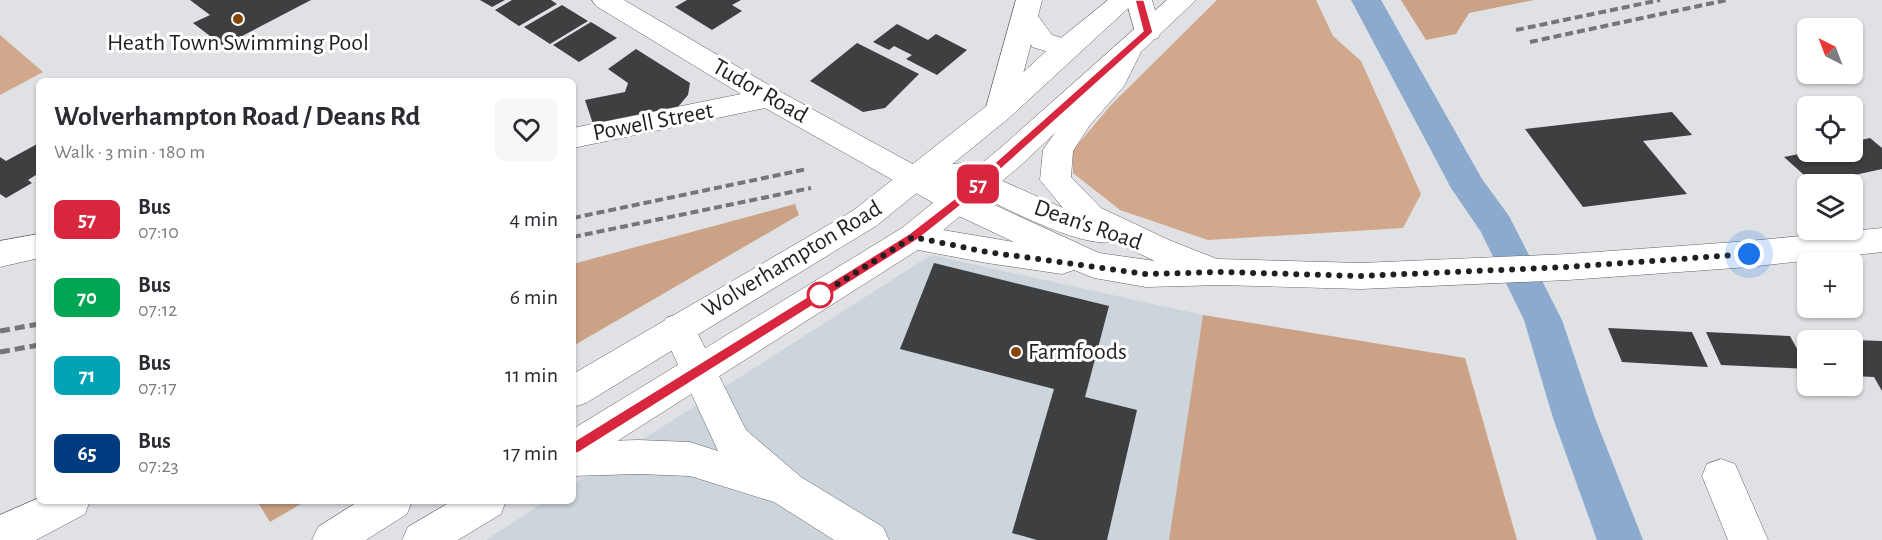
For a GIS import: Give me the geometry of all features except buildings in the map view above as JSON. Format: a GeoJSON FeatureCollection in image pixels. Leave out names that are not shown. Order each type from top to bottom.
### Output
{"type":"FeatureCollection","features":[{"type":"Feature","properties":{"kind":"street","name":"Tudor Road"},"geometry":{"type":"LineString","coordinates":[[605,0],[769,98],[916,179]]}},
{"type":"Feature","properties":{"kind":"street","name":"Wolverhampton Road"},"geometry":{"type":"LineString","coordinates":[[576,390],[865,218],[999,111],[1066,48],[1124,0]]}},
{"type":"Feature","properties":{"kind":"street"},"geometry":{"type":"LineString","coordinates":[[1139,0],[1148,32]]}},
{"type":"Feature","properties":{"kind":"street"},"geometry":{"type":"LineString","coordinates":[[1126,54],[1183,0]]}},
{"type":"Feature","properties":{"kind":"street"},"geometry":{"type":"LineString","coordinates":[[1026,8],[1042,40],[1066,48]]}},
{"type":"Feature","properties":{"kind":"street"},"geometry":{"type":"LineString","coordinates":[[999,111],[1026,8]]}},
{"type":"Feature","properties":{"kind":"street","name":"Wolverhampton Road"},"geometry":{"type":"LineString","coordinates":[[576,447],[913,237],[969,192],[1126,54]]}},
{"type":"Feature","properties":{"kind":"street","name":"Dean's Road"},"geometry":{"type":"LineString","coordinates":[[1126,54],[1114,79],[1080,118],[1058,150],[1055,180],[1090,216],[1158,249]]}},
{"type":"Feature","properties":{"kind":"street","name":"Powell Street"},"geometry":{"type":"LineString","coordinates":[[576,137],[769,98]]}},
{"type":"Feature","properties":{"kind":"street","name":"Dean's Road"},"geometry":{"type":"LineString","coordinates":[[916,179],[962,174],[969,192],[1158,249],[1222,272]]}},
{"type":"Feature","properties":{"kind":"street"},"geometry":{"type":"LineString","coordinates":[[969,192],[1094,265],[1146,274],[1222,272],[1361,276],[1454,272],[1749,254],[1882,240]]}},
{"type":"Feature","properties":{"kind":"street","name":"Dean's Road"},"geometry":{"type":"LineString","coordinates":[[913,237],[987,252],[1094,265]]}},
{"type":"Feature","properties":{"kind":"street"},"geometry":{"type":"LineString","coordinates":[[0,254],[36,247]]}},
{"type":"Feature","properties":{"kind":"street"},"geometry":{"type":"LineString","coordinates":[[678,328],[733,442],[787,489],[869,540]]}},
{"type":"Feature","properties":{"kind":"street"},"geometry":{"type":"LineString","coordinates":[[576,459],[638,457],[690,459],[787,489]]}},
{"type":"Feature","properties":{"kind":"street"},"geometry":{"type":"LineString","coordinates":[[1721,476],[1748,540]]}},
{"type":"Feature","properties":{"kind":"street"},"geometry":{"type":"LineString","coordinates":[[0,534],[16,530],[65,504]]}},
{"type":"Feature","properties":{"kind":"street"},"geometry":{"type":"LineString","coordinates":[[332,540],[388,504]]}},
{"type":"Feature","properties":{"kind":"street"},"geometry":{"type":"LineString","coordinates":[[422,540],[482,504]]}},
{"type":"Feature","properties":{"kind":"shaded area"},"geometry":{"type":"Polygon","coordinates":[[[1217,0],[1316,0],[1333,36],[1361,61],[1421,194],[1403,228],[1208,240],[1120,210],[1073,173],[1073,150],[1112,104],[1217,0]]]}},
{"type":"Feature","properties":{"kind":"shaded area"},"geometry":{"type":"Polygon","coordinates":[[[1401,0],[1534,0],[1469,13],[1456,34],[1426,40],[1401,0]]]}},
{"type":"Feature","properties":{"kind":"shaded area"},"geometry":{"type":"Polygon","coordinates":[[[0,35],[43,72],[0,95],[0,35]]]}},
{"type":"Feature","properties":{"kind":"shaded area"},"geometry":{"type":"Polygon","coordinates":[[[795,204],[799,215],[576,344],[576,263],[795,204]]]}},
{"type":"Feature","properties":{"kind":"shaded area"},"geometry":{"type":"Polygon","coordinates":[[[931,255],[1203,315],[1169,540],[486,540],[541,504],[576,504],[576,482],[931,255]]]}},
{"type":"Feature","properties":{"kind":"shaded area"},"geometry":{"type":"Polygon","coordinates":[[[1203,315],[1465,358],[1517,540],[1169,540],[1203,315]]]}},
{"type":"Feature","properties":{"kind":"shaded area"},"geometry":{"type":"Polygon","coordinates":[[[259,504],[301,504],[270,522],[259,504]]]}},
{"type":"Feature","properties":{"kind":"waterway"},"geometry":{"type":"LineString","coordinates":[[1366,0],[1469,188],[1496,226],[1543,320],[1574,418],[1620,540]]}},
{"type":"Feature","properties":{"kind":"railway"},"geometry":{"type":"LineString","coordinates":[[1516,30],[1660,0]]}},
{"type":"Feature","properties":{"kind":"railway"},"geometry":{"type":"LineString","coordinates":[[1530,42],[1727,0]]}},
{"type":"Feature","properties":{"kind":"railway"},"geometry":{"type":"LineString","coordinates":[[576,217],[807,169]]}},
{"type":"Feature","properties":{"kind":"railway"},"geometry":{"type":"LineString","coordinates":[[576,236],[811,188]]}},
{"type":"Feature","properties":{"kind":"railway"},"geometry":{"type":"LineString","coordinates":[[0,331],[36,325]]}},
{"type":"Feature","properties":{"kind":"railway"},"geometry":{"type":"LineString","coordinates":[[0,352],[36,346]]}},
{"type":"Feature","properties":{"kind":"bus line","name":"57"},"geometry":{"type":"LineString","coordinates":[[576,447],[913,237],[1009,158],[1148,32],[1139,0]]}},
{"type":"Feature","properties":{"kind":"place","name":"Heath Town Swimming Pool"},"geometry":{"type":"Point","coordinates":[238,19]}},
{"type":"Feature","properties":{"kind":"place","name":"Farmfoods"},"geometry":{"type":"Point","coordinates":[1016,352]}},
{"type":"Feature","properties":{"kind":"route"},"geometry":{"type":"LineString","coordinates":[[820,295],[815,298],[913,237],[987,252],[1146,274],[1222,272],[1361,276],[1568,267],[1749,254]]}}]}
